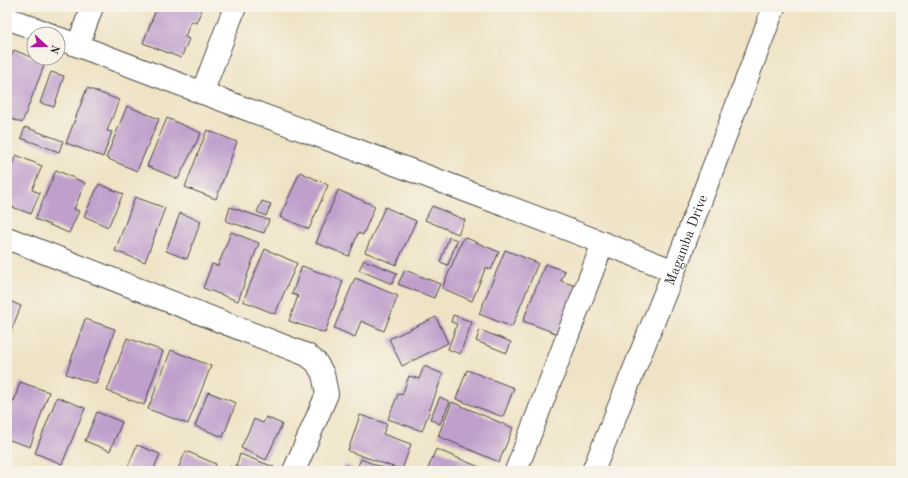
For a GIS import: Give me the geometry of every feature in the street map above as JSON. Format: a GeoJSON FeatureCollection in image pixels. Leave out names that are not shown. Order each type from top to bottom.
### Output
{"type":"FeatureCollection","features":[{"type":"Feature","properties":{"kind":"street"},"geometry":{"type":"LineString","coordinates":[[78,45],[92,7]]}},
{"type":"Feature","properties":{"kind":"street"},"geometry":{"type":"LineString","coordinates":[[202,93],[235,7]]}},
{"type":"Feature","properties":{"kind":"street","name":"Magamba Drive"},"geometry":{"type":"LineString","coordinates":[[593,471],[674,271],[774,7]]}},
{"type":"Feature","properties":{"kind":"street"},"geometry":{"type":"LineString","coordinates":[[7,18],[28,26]]}},
{"type":"Feature","properties":{"kind":"street"},"geometry":{"type":"LineString","coordinates":[[66,41],[674,271]]}},
{"type":"Feature","properties":{"kind":"street"},"geometry":{"type":"LineString","coordinates":[[7,238],[307,354],[316,362],[323,374],[327,394],[294,471]]}},
{"type":"Feature","properties":{"kind":"street"},"geometry":{"type":"LineString","coordinates":[[516,471],[603,243]]}},
{"type":"Feature","properties":{"kind":"building"},"geometry":{"type":"Polygon","coordinates":[[[157,7],[203,7],[196,23],[191,21],[185,37],[189,39],[181,58],[143,43],[157,7]]]}},
{"type":"Feature","properties":{"kind":"building"},"geometry":{"type":"Polygon","coordinates":[[[14,50],[26,55],[26,66],[44,66],[22,123],[7,117],[7,67],[14,50]]]}},
{"type":"Feature","properties":{"kind":"building"},"geometry":{"type":"Polygon","coordinates":[[[51,72],[64,76],[54,107],[40,103],[51,72]]]}},
{"type":"Feature","properties":{"kind":"building"},"geometry":{"type":"Polygon","coordinates":[[[87,88],[119,100],[107,131],[112,132],[103,157],[66,143],[87,88]]]}},
{"type":"Feature","properties":{"kind":"building"},"geometry":{"type":"Polygon","coordinates":[[[127,106],[159,119],[137,171],[106,158],[127,106]]]}},
{"type":"Feature","properties":{"kind":"building"},"geometry":{"type":"Polygon","coordinates":[[[167,118],[201,133],[178,179],[147,166],[167,118]]]}},
{"type":"Feature","properties":{"kind":"building"},"geometry":{"type":"Polygon","coordinates":[[[25,127],[63,141],[59,152],[21,138],[25,127]]]}},
{"type":"Feature","properties":{"kind":"building"},"geometry":{"type":"Polygon","coordinates":[[[207,130],[237,142],[216,199],[185,187],[207,130]]]}},
{"type":"Feature","properties":{"kind":"building"},"geometry":{"type":"Polygon","coordinates":[[[16,155],[42,166],[32,190],[40,193],[31,214],[7,205],[7,178],[16,155]]]}},
{"type":"Feature","properties":{"kind":"building"},"geometry":{"type":"Polygon","coordinates":[[[56,170],[85,183],[74,209],[79,211],[69,233],[35,219],[56,170]]]}},
{"type":"Feature","properties":{"kind":"building"},"geometry":{"type":"Polygon","coordinates":[[[300,172],[328,185],[309,229],[280,217],[300,172]]]}},
{"type":"Feature","properties":{"kind":"building"},"geometry":{"type":"Polygon","coordinates":[[[99,184],[123,194],[108,227],[84,216],[99,184]]]}},
{"type":"Feature","properties":{"kind":"building"},"geometry":{"type":"Polygon","coordinates":[[[338,190],[375,206],[363,235],[358,233],[349,256],[316,243],[338,190]]]}},
{"type":"Feature","properties":{"kind":"building"},"geometry":{"type":"Polygon","coordinates":[[[135,197],[165,208],[145,262],[115,251],[135,197]]]}},
{"type":"Feature","properties":{"kind":"building"},"geometry":{"type":"Polygon","coordinates":[[[262,201],[271,204],[266,216],[257,212],[262,201]]]}},
{"type":"Feature","properties":{"kind":"building"},"geometry":{"type":"Polygon","coordinates":[[[432,206],[465,220],[458,234],[425,220],[432,206]]]}},
{"type":"Feature","properties":{"kind":"building"},"geometry":{"type":"Polygon","coordinates":[[[230,207],[269,220],[264,233],[226,221],[230,207]]]}},
{"type":"Feature","properties":{"kind":"building"},"geometry":{"type":"Polygon","coordinates":[[[385,207],[416,221],[396,265],[365,252],[385,207]]]}},
{"type":"Feature","properties":{"kind":"building"},"geometry":{"type":"Polygon","coordinates":[[[180,213],[201,221],[187,259],[166,251],[180,213]]]}},
{"type":"Feature","properties":{"kind":"building"},"geometry":{"type":"Polygon","coordinates":[[[231,232],[259,243],[238,301],[203,288],[212,264],[218,266],[231,232]]]}},
{"type":"Feature","properties":{"kind":"building"},"geometry":{"type":"Polygon","coordinates":[[[449,237],[457,240],[448,265],[440,262],[449,237]]]}},
{"type":"Feature","properties":{"kind":"building"},"geometry":{"type":"Polygon","coordinates":[[[464,237],[499,252],[491,270],[486,267],[472,301],[442,288],[464,237]]]}},
{"type":"Feature","properties":{"kind":"building"},"geometry":{"type":"Polygon","coordinates":[[[265,249],[297,263],[275,314],[243,301],[265,249]]]}},
{"type":"Feature","properties":{"kind":"building"},"geometry":{"type":"Polygon","coordinates":[[[505,250],[538,263],[512,327],[479,314],[505,250]]]}},
{"type":"Feature","properties":{"kind":"building"},"geometry":{"type":"Polygon","coordinates":[[[364,260],[397,273],[392,284],[359,270],[364,260]]]}},
{"type":"Feature","properties":{"kind":"building"},"geometry":{"type":"Polygon","coordinates":[[[545,264],[565,271],[561,281],[576,286],[558,334],[523,321],[545,264]]]}},
{"type":"Feature","properties":{"kind":"building"},"geometry":{"type":"Polygon","coordinates":[[[302,266],[343,281],[325,333],[289,321],[298,296],[292,294],[302,266]]]}},
{"type":"Feature","properties":{"kind":"building"},"geometry":{"type":"Polygon","coordinates":[[[405,270],[440,284],[434,298],[398,284],[405,270]]]}},
{"type":"Feature","properties":{"kind":"building"},"geometry":{"type":"Polygon","coordinates":[[[355,278],[398,296],[384,331],[361,321],[355,337],[334,328],[355,278]]]}},
{"type":"Feature","properties":{"kind":"building"},"geometry":{"type":"Polygon","coordinates":[[[7,300],[21,306],[7,341],[7,300]]]}},
{"type":"Feature","properties":{"kind":"building"},"geometry":{"type":"Polygon","coordinates":[[[453,315],[472,322],[460,354],[448,349],[457,324],[451,322],[453,315]]]}},
{"type":"Feature","properties":{"kind":"building"},"geometry":{"type":"Polygon","coordinates":[[[436,317],[448,343],[402,366],[389,339],[436,317]]]}},
{"type":"Feature","properties":{"kind":"building"},"geometry":{"type":"Polygon","coordinates":[[[85,319],[115,329],[96,384],[66,374],[85,319]]]}},
{"type":"Feature","properties":{"kind":"building"},"geometry":{"type":"Polygon","coordinates":[[[480,330],[511,342],[507,353],[476,341],[480,330]]]}},
{"type":"Feature","properties":{"kind":"building"},"geometry":{"type":"Polygon","coordinates":[[[127,338],[163,351],[144,405],[107,391],[127,338]]]}},
{"type":"Feature","properties":{"kind":"building"},"geometry":{"type":"Polygon","coordinates":[[[171,350],[211,366],[188,424],[148,409],[171,350]]]}},
{"type":"Feature","properties":{"kind":"building"},"geometry":{"type":"Polygon","coordinates":[[[424,366],[443,374],[422,431],[388,419],[398,394],[402,395],[409,376],[419,379],[424,366]]]}},
{"type":"Feature","properties":{"kind":"building"},"geometry":{"type":"Polygon","coordinates":[[[467,370],[514,388],[503,417],[456,399],[467,370]]]}},
{"type":"Feature","properties":{"kind":"building"},"geometry":{"type":"Polygon","coordinates":[[[20,382],[49,392],[30,447],[7,439],[7,409],[10,400],[14,401],[20,382]]]}},
{"type":"Feature","properties":{"kind":"building"},"geometry":{"type":"Polygon","coordinates":[[[208,392],[236,403],[223,437],[195,426],[208,392]]]}},
{"type":"Feature","properties":{"kind":"building"},"geometry":{"type":"Polygon","coordinates":[[[57,397],[85,408],[62,464],[35,453],[57,397]]]}},
{"type":"Feature","properties":{"kind":"building"},"geometry":{"type":"Polygon","coordinates":[[[440,397],[450,402],[440,424],[430,419],[440,397]]]}},
{"type":"Feature","properties":{"kind":"building"},"geometry":{"type":"Polygon","coordinates":[[[452,402],[513,428],[499,462],[438,436],[452,402]]]}},
{"type":"Feature","properties":{"kind":"building"},"geometry":{"type":"Polygon","coordinates":[[[97,412],[122,422],[110,451],[85,441],[97,412]]]}},
{"type":"Feature","properties":{"kind":"building"},"geometry":{"type":"Polygon","coordinates":[[[360,415],[387,424],[383,434],[411,444],[402,470],[348,451],[360,415]]]}},
{"type":"Feature","properties":{"kind":"building"},"geometry":{"type":"Polygon","coordinates":[[[266,417],[282,424],[266,460],[241,448],[254,419],[263,423],[266,417]]]}},
{"type":"Feature","properties":{"kind":"building"},"geometry":{"type":"Polygon","coordinates":[[[137,445],[160,454],[153,471],[126,471],[137,445]]]}},
{"type":"Feature","properties":{"kind":"building"},"geometry":{"type":"Polygon","coordinates":[[[436,449],[489,471],[427,471],[436,449]]]}},
{"type":"Feature","properties":{"kind":"building"},"geometry":{"type":"Polygon","coordinates":[[[186,451],[216,464],[213,471],[177,471],[186,451]]]}},
{"type":"Feature","properties":{"kind":"building"},"geometry":{"type":"Polygon","coordinates":[[[240,454],[274,467],[273,471],[249,471],[236,466],[240,454]]]}},
{"type":"Feature","properties":{"kind":"building"},"geometry":{"type":"Polygon","coordinates":[[[361,459],[391,471],[369,471],[358,466],[361,459]]]}},
{"type":"Feature","properties":{"kind":"building"},"geometry":{"type":"Polygon","coordinates":[[[345,465],[361,471],[342,471],[345,465]]]}},
{"type":"Feature","properties":{"kind":"building"},"geometry":{"type":"Polygon","coordinates":[[[230,466],[241,471],[228,471],[230,466]]]}}]}
